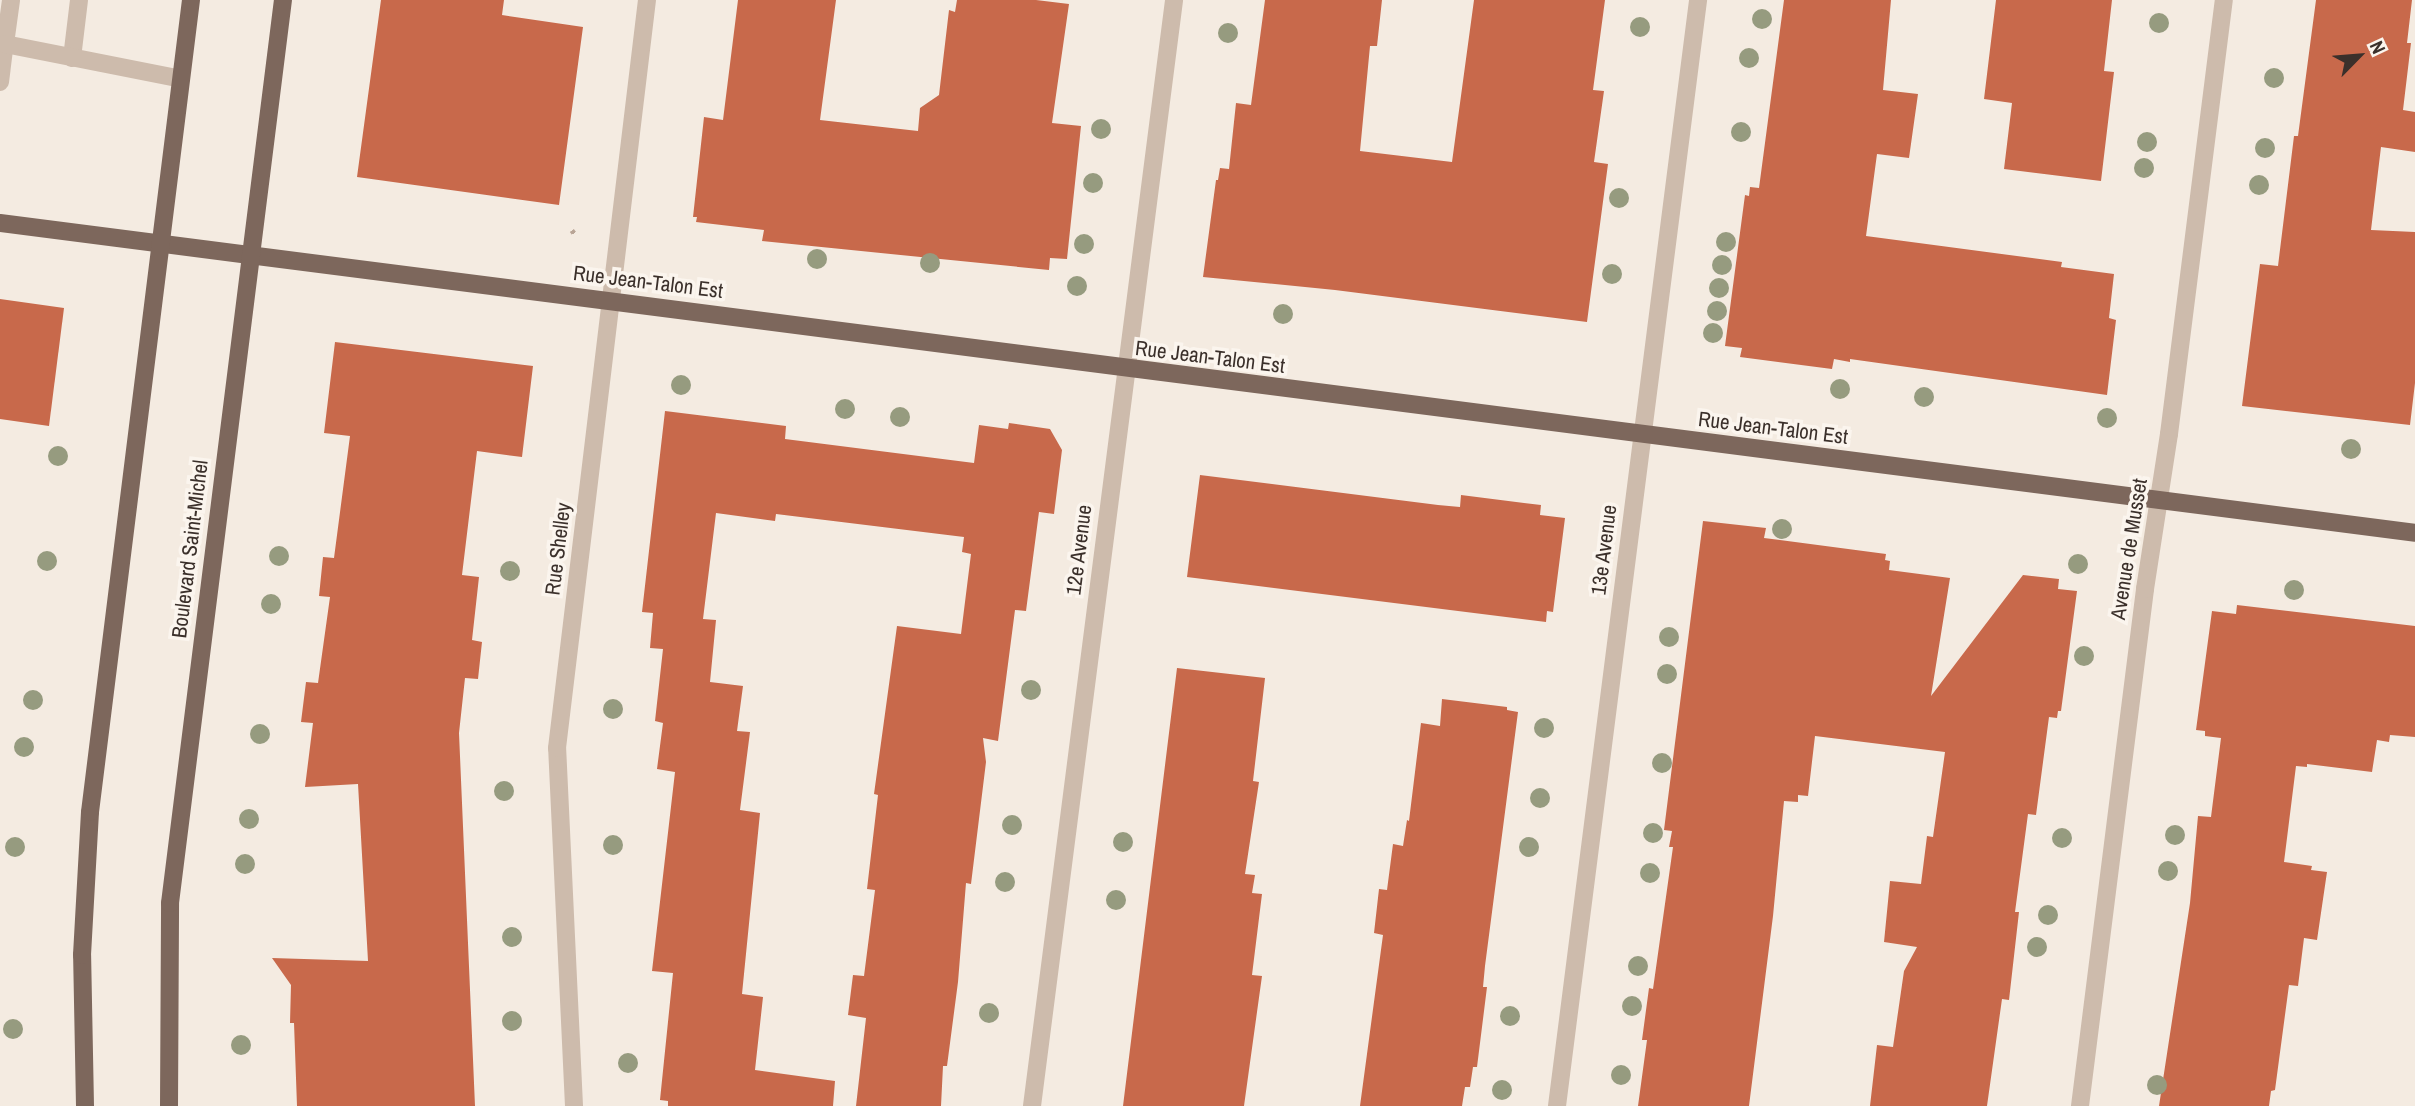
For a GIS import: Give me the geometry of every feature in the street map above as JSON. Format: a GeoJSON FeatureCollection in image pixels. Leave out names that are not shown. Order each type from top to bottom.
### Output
{"type":"FeatureCollection","features":[{"type":"Feature","properties":{"kind":"main road"},"geometry":{"type":"LineString","coordinates":[[85,1106],[83,884],[103,702],[191,0]]}},
{"type":"Feature","properties":{"kind":"main road","name":"Boulevard Saint-Michel"},"geometry":{"type":"LineString","coordinates":[[169,1106],[170,903],[283,0]]}},
{"type":"Feature","properties":{"kind":"main road","name":"Rue Jean-Talon Est"},"geometry":{"type":"LineString","coordinates":[[0,223],[1125,369],[2160,498],[2415,533]]}},
{"type":"Feature","properties":{"kind":"street"},"geometry":{"type":"LineString","coordinates":[[0,82],[2,43],[11,0]]}},
{"type":"Feature","properties":{"kind":"street"},"geometry":{"type":"LineString","coordinates":[[72,58],[79,0]]}},
{"type":"Feature","properties":{"kind":"street","name":"Rue Shelley"},"geometry":{"type":"LineString","coordinates":[[574,1106],[557,748],[647,0]]}},
{"type":"Feature","properties":{"kind":"street","name":"12e Avenue"},"geometry":{"type":"LineString","coordinates":[[1032,1106],[1174,0]]}},
{"type":"Feature","properties":{"kind":"street","name":"13e Avenue"},"geometry":{"type":"LineString","coordinates":[[1557,1106],[1698,0]]}},
{"type":"Feature","properties":{"kind":"street","name":"Avenue de Musset"},"geometry":{"type":"LineString","coordinates":[[2080,1106],[2145,589],[2160,498],[2224,0]]}},
{"type":"Feature","properties":{"kind":"street"},"geometry":{"type":"LineString","coordinates":[[2,43],[181,79]]}},
{"type":"Feature","properties":{"kind":"building"},"geometry":{"type":"Polygon","coordinates":[[[381,0],[504,0],[502,15],[583,27],[559,205],[357,177],[381,0]]]}},
{"type":"Feature","properties":{"kind":"building"},"geometry":{"type":"Polygon","coordinates":[[[738,0],[836,0],[820,120],[918,131],[920,108],[939,95],[949,10],[955,12],[957,0],[1036,0],[1069,4],[1052,123],[1081,126],[1067,259],[1050,258],[1049,270],[762,241],[764,230],[696,222],[697,217],[693,217],[704,117],[723,120],[738,0]]]}},
{"type":"Feature","properties":{"kind":"building"},"geometry":{"type":"Polygon","coordinates":[[[1265,0],[1382,0],[1377,46],[1370,46],[1360,151],[1452,162],[1474,0],[1605,0],[1593,90],[1604,91],[1594,162],[1608,164],[1587,322],[1335,290],[1203,277],[1216,180],[1220,168],[1229,169],[1236,103],[1251,105],[1265,0]]]}},
{"type":"Feature","properties":{"kind":"building"},"geometry":{"type":"Polygon","coordinates":[[[1784,0],[1891,0],[1883,90],[1918,94],[1909,158],[1877,154],[1866,236],[2062,262],[2061,267],[2114,274],[2109,318],[2116,320],[2107,395],[1850,359],[1850,362],[1834,359],[1832,369],[1740,357],[1742,348],[1725,346],[1745,195],[1749,196],[1750,187],[1759,188],[1784,0]]]}},
{"type":"Feature","properties":{"kind":"building"},"geometry":{"type":"Polygon","coordinates":[[[1996,0],[2112,0],[2104,71],[2114,72],[2101,181],[2004,169],[2012,103],[1984,99],[1996,0]]]}},
{"type":"Feature","properties":{"kind":"building"},"geometry":{"type":"Polygon","coordinates":[[[2316,0],[2412,0],[2407,43],[2411,43],[2403,110],[2415,112],[2415,152],[2381,147],[2371,230],[2415,232],[2415,383],[2410,425],[2242,406],[2260,264],[2278,266],[2294,136],[2298,136],[2316,0]]]}},
{"type":"Feature","properties":{"kind":"building"},"geometry":{"type":"Polygon","coordinates":[[[0,299],[64,308],[49,426],[0,419],[0,299]]]}},
{"type":"Feature","properties":{"kind":"building"},"geometry":{"type":"Polygon","coordinates":[[[335,342],[533,366],[522,457],[477,451],[462,575],[479,577],[472,640],[482,642],[478,679],[465,678],[459,733],[475,1106],[297,1106],[294,1023],[290,1023],[291,985],[272,958],[368,961],[358,784],[305,787],[313,723],[301,722],[306,682],[318,683],[330,597],[319,596],[323,557],[334,558],[350,436],[324,433],[335,342]]]}},
{"type":"Feature","properties":{"kind":"building"},"geometry":{"type":"Polygon","coordinates":[[[665,411],[786,426],[785,439],[974,463],[979,425],[1008,429],[1009,423],[1050,429],[1062,450],[1054,514],[1039,512],[1026,611],[1015,610],[998,741],[983,738],[986,762],[971,884],[966,883],[958,982],[947,1066],[943,1066],[941,1106],[856,1106],[866,1018],[848,1015],[853,975],[864,976],[875,890],[867,889],[878,795],[874,794],[897,626],[961,634],[971,554],[962,552],[964,537],[776,514],[775,521],[716,513],[703,619],[716,620],[710,682],[743,686],[737,731],[750,732],[740,810],[760,813],[742,994],[763,997],[755,1070],[835,1081],[833,1106],[668,1106],[668,1101],[660,1100],[673,973],[652,971],[675,772],[657,769],[663,723],[655,721],[663,649],[650,648],[653,613],[642,612],[665,411]]]}},
{"type":"Feature","properties":{"kind":"building"},"geometry":{"type":"Polygon","coordinates":[[[1200,475],[1460,507],[1461,495],[1541,505],[1540,515],[1565,518],[1553,612],[1547,611],[1546,622],[1187,577],[1200,475]]]}},
{"type":"Feature","properties":{"kind":"building"},"geometry":{"type":"Polygon","coordinates":[[[1703,521],[1766,528],[1764,538],[1886,554],[1885,560],[1890,561],[1889,570],[1950,578],[1931,696],[2023,575],[2059,579],[2058,589],[2077,591],[2061,711],[2058,711],[2057,718],[2049,717],[2036,815],[2028,814],[2015,912],[2019,912],[2009,1000],[2002,999],[1987,1106],[1870,1106],[1877,1045],[1893,1047],[1904,971],[1917,947],[1884,942],[1890,881],[1921,884],[1927,836],[1933,837],[1945,752],[1815,736],[1808,796],[1798,795],[1798,802],[1784,801],[1773,916],[1749,1106],[1638,1106],[1647,1040],[1642,1040],[1649,988],[1653,989],[1673,847],[1669,847],[1672,831],[1664,830],[1703,521]]]}},
{"type":"Feature","properties":{"kind":"building"},"geometry":{"type":"Polygon","coordinates":[[[2237,605],[2415,626],[2415,737],[2390,735],[2389,742],[2377,740],[2372,772],[2307,764],[2307,767],[2296,766],[2284,862],[2312,866],[2311,870],[2327,872],[2317,940],[2304,938],[2298,986],[2289,985],[2275,1090],[2271,1091],[2269,1106],[2159,1106],[2190,903],[2198,816],[2211,817],[2221,738],[2205,736],[2205,731],[2196,730],[2212,611],[2236,614],[2237,605]]]}},
{"type":"Feature","properties":{"kind":"building"},"geometry":{"type":"Polygon","coordinates":[[[1177,668],[1265,678],[1253,781],[1259,782],[1245,874],[1255,875],[1252,893],[1262,894],[1252,975],[1262,976],[1244,1106],[1123,1106],[1177,668]]]}},
{"type":"Feature","properties":{"kind":"building"},"geometry":{"type":"Polygon","coordinates":[[[1442,699],[1507,707],[1507,710],[1518,712],[1485,966],[1483,987],[1487,987],[1477,1067],[1473,1067],[1470,1087],[1465,1087],[1462,1106],[1360,1106],[1383,935],[1374,933],[1379,889],[1387,890],[1393,844],[1403,846],[1407,820],[1409,821],[1421,723],[1440,726],[1442,699]]]}}]}
